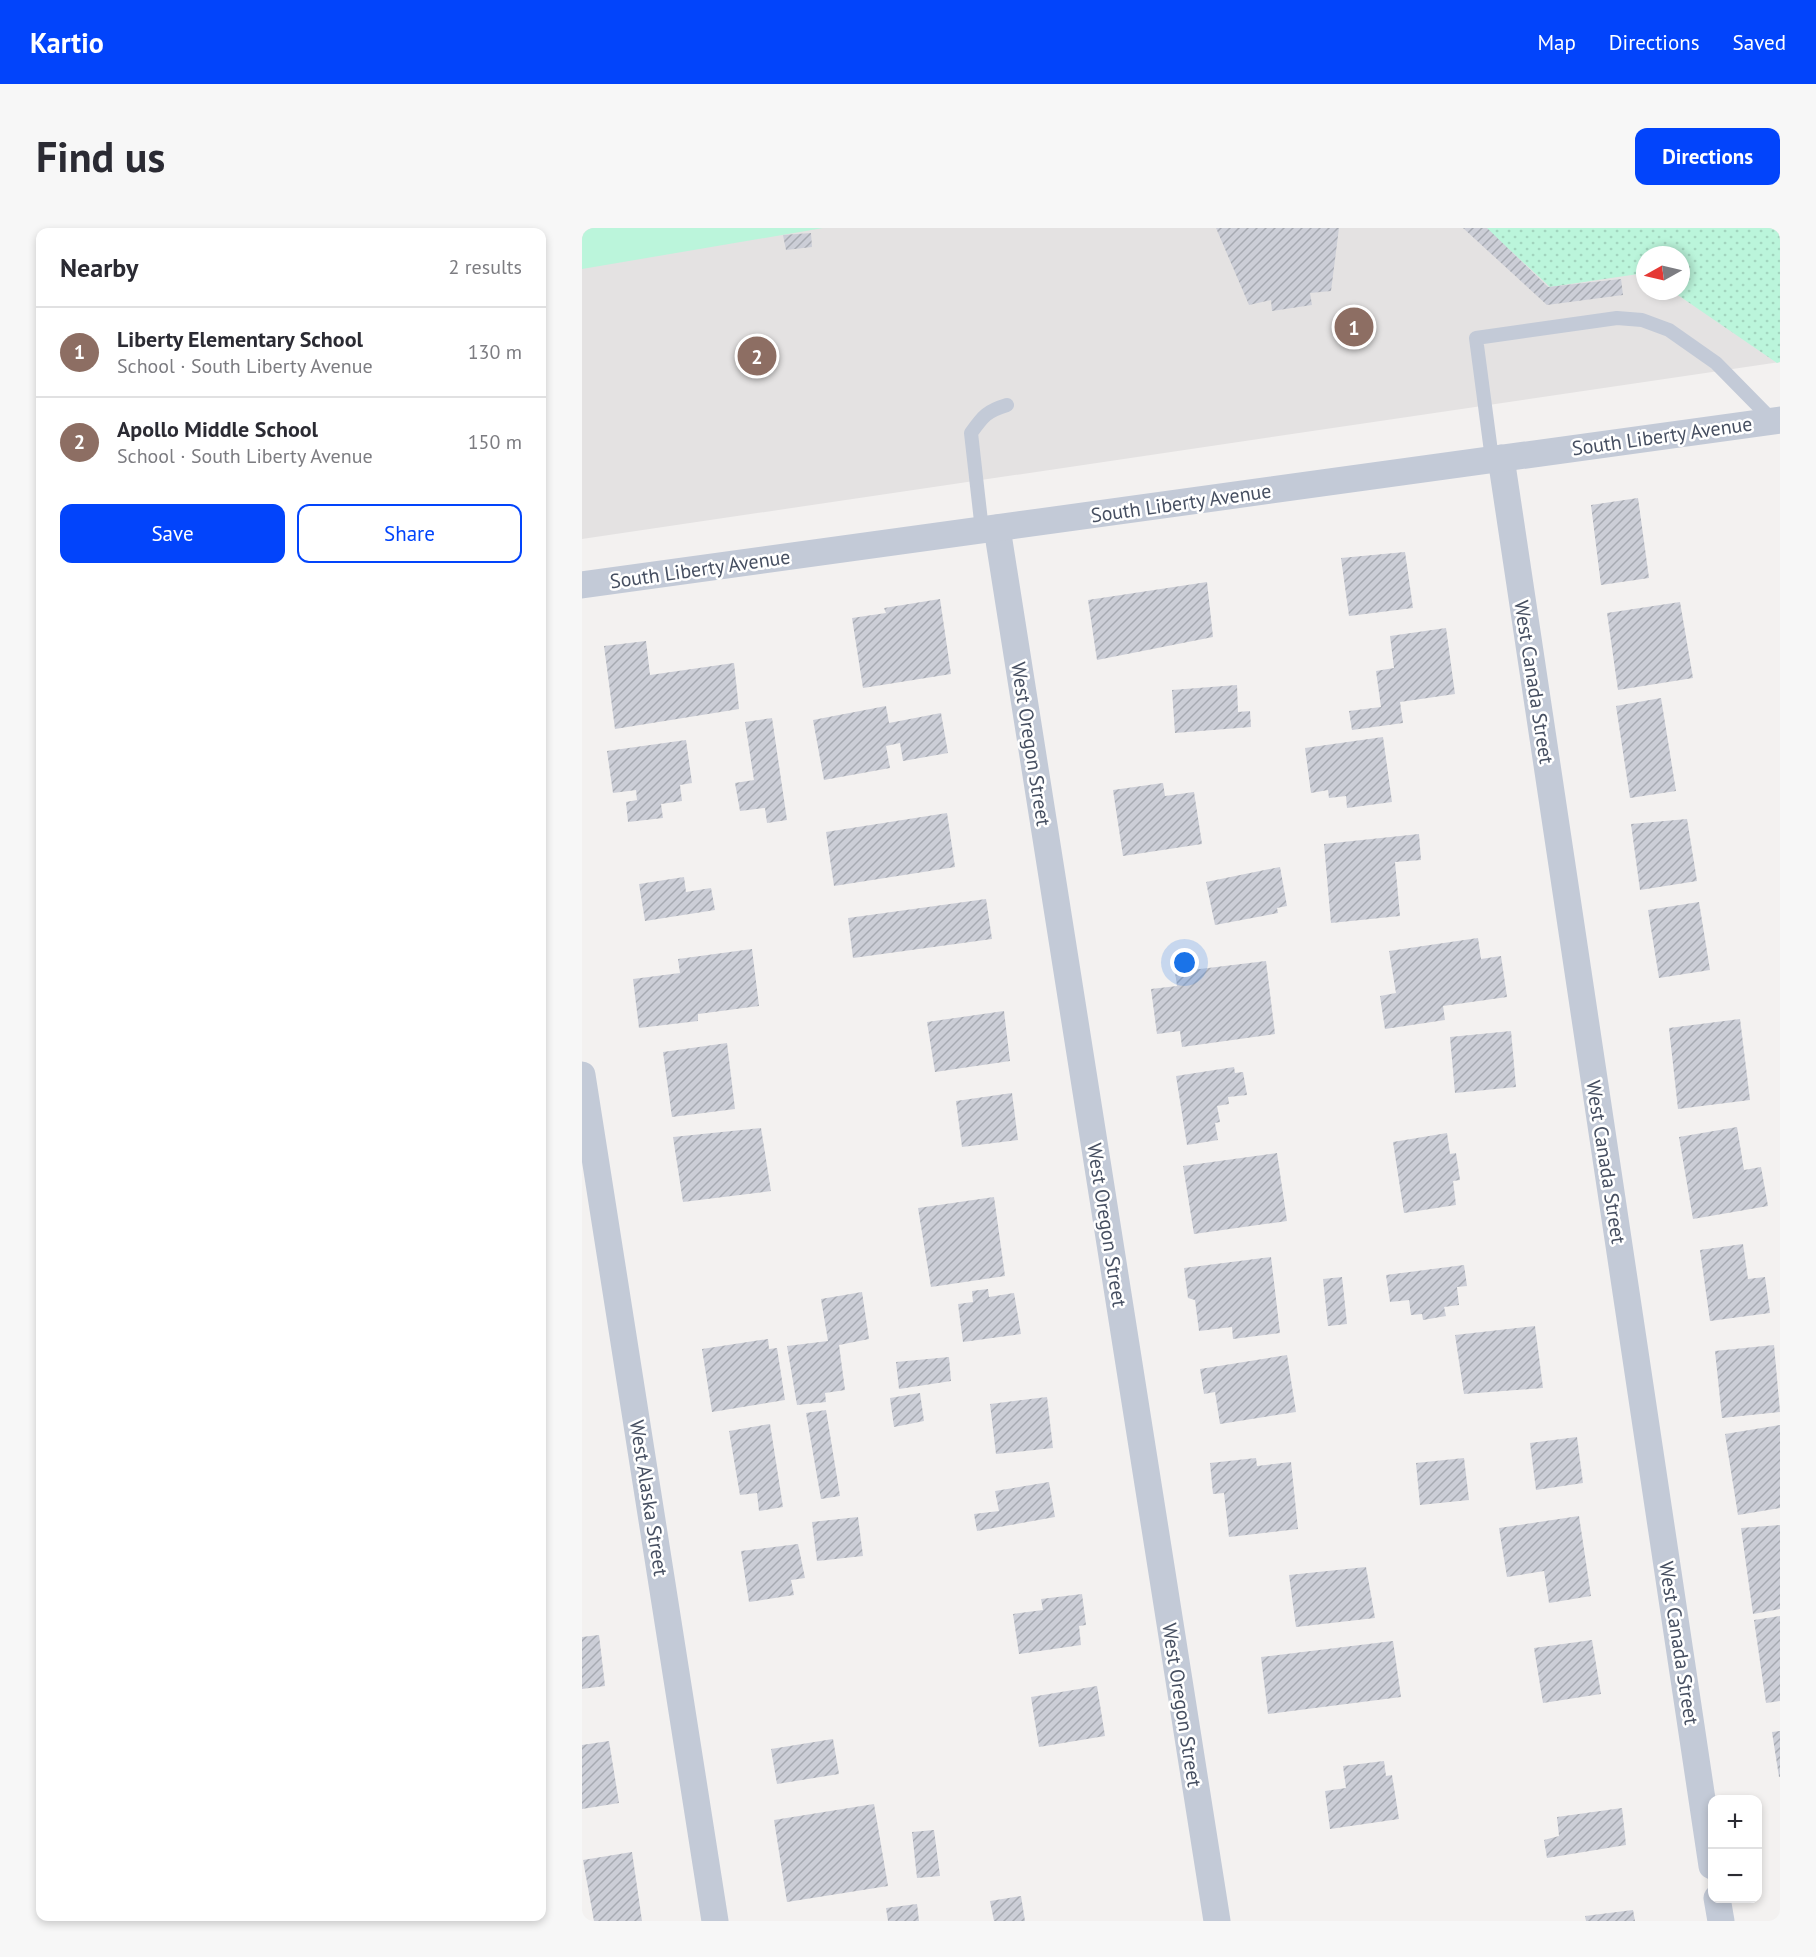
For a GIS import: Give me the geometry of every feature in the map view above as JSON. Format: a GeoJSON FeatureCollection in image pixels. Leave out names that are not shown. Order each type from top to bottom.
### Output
{"type":"FeatureCollection","features":[{"type":"Feature","properties":{"kind":"street","name":"South Liberty Avenue"},"geometry":{"type":"LineString","coordinates":[[582,585],[1777,420]]}},
{"type":"Feature","properties":{"kind":"street","name":"West Canada Street"},"geometry":{"type":"LineString","coordinates":[[1497,459],[1710,1849]]}},
{"type":"Feature","properties":{"kind":"street","name":"West Oregon Street"},"geometry":{"type":"LineString","coordinates":[[989,529],[1216,1921]]}},
{"type":"Feature","properties":{"kind":"street","name":"West Alaska Street"},"geometry":{"type":"LineString","coordinates":[[582,1075],[715,1921]]}},
{"type":"Feature","properties":{"kind":"street"},"geometry":{"type":"LineString","coordinates":[[1718,1903],[1721,1921]]}},
{"type":"Feature","properties":{"kind":"lane"},"geometry":{"type":"LineString","coordinates":[[1497,459],[1476,338],[1617,318],[1642,320],[1669,330],[1716,363],[1777,420]]}},
{"type":"Feature","properties":{"kind":"lane"},"geometry":{"type":"LineString","coordinates":[[989,529],[970,433],[983,416],[1007,405]]}},
{"type":"Feature","properties":{"kind":"shaded area"},"geometry":{"type":"Polygon","coordinates":[[[582,228],[1780,228],[1780,362],[582,539],[582,228]]]}},
{"type":"Feature","properties":{"kind":"green space"},"geometry":{"type":"Polygon","coordinates":[[[582,228],[823,228],[582,269],[582,228]]]}},
{"type":"Feature","properties":{"kind":"green space"},"geometry":{"type":"Polygon","coordinates":[[[1486,228],[1780,228],[1780,362],[1777,363],[1685,300],[1690,300],[1690,246],[1636,246],[1636,274],[1550,287],[1486,228]]]}},
{"type":"Feature","properties":{"kind":"building"},"geometry":{"type":"Polygon","coordinates":[[[1216,228],[1339,228],[1331,291],[1310,293],[1312,305],[1272,311],[1271,300],[1249,305],[1216,228]]]}},
{"type":"Feature","properties":{"kind":"building"},"geometry":{"type":"Polygon","coordinates":[[[1463,228],[1487,228],[1548,287],[1621,279],[1623,295],[1547,305],[1463,228]]]}},
{"type":"Feature","properties":{"kind":"building"},"geometry":{"type":"Polygon","coordinates":[[[811,233],[812,247],[786,250],[783,235],[811,233]]]}},
{"type":"Feature","properties":{"kind":"building"},"geometry":{"type":"Polygon","coordinates":[[[1638,498],[1649,578],[1601,585],[1591,505],[1638,498]]]}},
{"type":"Feature","properties":{"kind":"building"},"geometry":{"type":"Polygon","coordinates":[[[1405,552],[1413,608],[1349,616],[1341,558],[1405,552]]]}},
{"type":"Feature","properties":{"kind":"building"},"geometry":{"type":"Polygon","coordinates":[[[1207,582],[1213,637],[1097,660],[1088,600],[1207,582]]]}},
{"type":"Feature","properties":{"kind":"building"},"geometry":{"type":"Polygon","coordinates":[[[940,599],[951,674],[863,688],[852,618],[886,613],[884,608],[940,599]]]}},
{"type":"Feature","properties":{"kind":"building"},"geometry":{"type":"Polygon","coordinates":[[[1680,602],[1693,678],[1618,690],[1607,613],[1680,602]]]}},
{"type":"Feature","properties":{"kind":"building"},"geometry":{"type":"Polygon","coordinates":[[[1446,628],[1455,694],[1400,702],[1403,723],[1352,730],[1349,711],[1381,707],[1376,671],[1394,668],[1390,636],[1446,628]]]}},
{"type":"Feature","properties":{"kind":"building"},"geometry":{"type":"Polygon","coordinates":[[[646,641],[650,675],[734,663],[739,709],[615,729],[604,646],[646,641]]]}},
{"type":"Feature","properties":{"kind":"building"},"geometry":{"type":"Polygon","coordinates":[[[1237,685],[1238,712],[1250,711],[1251,727],[1175,733],[1172,690],[1237,685]]]}},
{"type":"Feature","properties":{"kind":"building"},"geometry":{"type":"Polygon","coordinates":[[[1661,698],[1676,791],[1630,798],[1616,706],[1661,698]]]}},
{"type":"Feature","properties":{"kind":"building"},"geometry":{"type":"Polygon","coordinates":[[[886,706],[889,723],[941,713],[948,753],[903,761],[900,743],[886,746],[890,768],[824,780],[813,720],[886,706]]]}},
{"type":"Feature","properties":{"kind":"building"},"geometry":{"type":"Polygon","coordinates":[[[772,718],[787,820],[767,823],[765,808],[740,811],[735,783],[754,780],[745,722],[772,718]]]}},
{"type":"Feature","properties":{"kind":"building"},"geometry":{"type":"Polygon","coordinates":[[[1383,737],[1392,802],[1347,808],[1346,796],[1329,798],[1328,790],[1311,793],[1305,748],[1383,737]]]}},
{"type":"Feature","properties":{"kind":"building"},"geometry":{"type":"Polygon","coordinates":[[[686,740],[692,783],[680,785],[682,801],[661,804],[663,818],[628,822],[626,802],[637,800],[636,790],[613,793],[607,751],[686,740]]]}},
{"type":"Feature","properties":{"kind":"building"},"geometry":{"type":"Polygon","coordinates":[[[1163,783],[1165,796],[1194,792],[1202,844],[1123,856],[1113,790],[1163,783]]]}},
{"type":"Feature","properties":{"kind":"building"},"geometry":{"type":"Polygon","coordinates":[[[947,813],[955,867],[834,886],[826,832],[947,813]]]}},
{"type":"Feature","properties":{"kind":"building"},"geometry":{"type":"Polygon","coordinates":[[[1687,819],[1697,881],[1640,890],[1631,824],[1687,819]]]}},
{"type":"Feature","properties":{"kind":"building"},"geometry":{"type":"Polygon","coordinates":[[[1419,834],[1421,860],[1395,862],[1400,916],[1331,923],[1324,844],[1419,834]]]}},
{"type":"Feature","properties":{"kind":"building"},"geometry":{"type":"Polygon","coordinates":[[[1280,867],[1287,906],[1277,908],[1278,913],[1215,925],[1206,882],[1280,867]]]}},
{"type":"Feature","properties":{"kind":"building"},"geometry":{"type":"Polygon","coordinates":[[[684,877],[686,892],[711,888],[715,910],[645,921],[639,884],[684,877]]]}},
{"type":"Feature","properties":{"kind":"building"},"geometry":{"type":"Polygon","coordinates":[[[986,899],[992,939],[853,958],[848,918],[986,899]]]}},
{"type":"Feature","properties":{"kind":"building"},"geometry":{"type":"Polygon","coordinates":[[[1699,902],[1710,970],[1659,978],[1648,910],[1699,902]]]}},
{"type":"Feature","properties":{"kind":"building"},"geometry":{"type":"Polygon","coordinates":[[[1478,938],[1481,959],[1501,956],[1507,997],[1443,1006],[1445,1020],[1385,1029],[1380,996],[1396,993],[1389,951],[1478,938]]]}},
{"type":"Feature","properties":{"kind":"building"},"geometry":{"type":"Polygon","coordinates":[[[752,949],[759,1006],[698,1014],[698,1021],[639,1028],[633,979],[680,973],[678,959],[752,949]]]}},
{"type":"Feature","properties":{"kind":"building"},"geometry":{"type":"Polygon","coordinates":[[[1266,961],[1275,1034],[1182,1047],[1180,1031],[1157,1034],[1151,989],[1177,986],[1175,972],[1266,961]]]}},
{"type":"Feature","properties":{"kind":"building"},"geometry":{"type":"Polygon","coordinates":[[[1004,1011],[1010,1061],[935,1072],[927,1022],[1004,1011]]]}},
{"type":"Feature","properties":{"kind":"building"},"geometry":{"type":"Polygon","coordinates":[[[1740,1019],[1750,1100],[1678,1109],[1669,1028],[1740,1019]]]}},
{"type":"Feature","properties":{"kind":"building"},"geometry":{"type":"Polygon","coordinates":[[[1511,1031],[1516,1087],[1455,1093],[1450,1037],[1511,1031]]]}},
{"type":"Feature","properties":{"kind":"building"},"geometry":{"type":"Polygon","coordinates":[[[727,1043],[735,1109],[672,1117],[663,1052],[727,1043]]]}},
{"type":"Feature","properties":{"kind":"building"},"geometry":{"type":"Polygon","coordinates":[[[1234,1067],[1235,1073],[1243,1072],[1247,1095],[1228,1097],[1229,1104],[1217,1106],[1220,1122],[1215,1123],[1218,1140],[1187,1145],[1176,1076],[1234,1067]]]}},
{"type":"Feature","properties":{"kind":"building"},"geometry":{"type":"Polygon","coordinates":[[[1012,1093],[1018,1140],[962,1147],[956,1101],[1012,1093]]]}},
{"type":"Feature","properties":{"kind":"building"},"geometry":{"type":"Polygon","coordinates":[[[1737,1127],[1744,1170],[1761,1167],[1768,1206],[1693,1219],[1679,1137],[1737,1127]]]}},
{"type":"Feature","properties":{"kind":"building"},"geometry":{"type":"Polygon","coordinates":[[[761,1128],[771,1191],[683,1202],[673,1137],[761,1128]]]}},
{"type":"Feature","properties":{"kind":"building"},"geometry":{"type":"Polygon","coordinates":[[[1447,1133],[1450,1154],[1456,1153],[1460,1180],[1453,1181],[1456,1205],[1404,1213],[1393,1142],[1447,1133]]]}},
{"type":"Feature","properties":{"kind":"building"},"geometry":{"type":"Polygon","coordinates":[[[1277,1153],[1287,1221],[1194,1234],[1183,1166],[1277,1153]]]}},
{"type":"Feature","properties":{"kind":"building"},"geometry":{"type":"Polygon","coordinates":[[[994,1197],[1005,1276],[931,1287],[918,1208],[994,1197]]]}},
{"type":"Feature","properties":{"kind":"building"},"geometry":{"type":"Polygon","coordinates":[[[1743,1244],[1748,1279],[1765,1277],[1770,1313],[1710,1321],[1700,1250],[1743,1244]]]}},
{"type":"Feature","properties":{"kind":"building"},"geometry":{"type":"Polygon","coordinates":[[[1271,1257],[1280,1333],[1233,1339],[1232,1327],[1199,1331],[1195,1300],[1188,1298],[1184,1268],[1271,1257]]]}},
{"type":"Feature","properties":{"kind":"building"},"geometry":{"type":"Polygon","coordinates":[[[1464,1265],[1467,1286],[1457,1287],[1459,1305],[1444,1307],[1446,1316],[1423,1320],[1422,1314],[1411,1315],[1409,1300],[1390,1302],[1386,1275],[1464,1265]]]}},
{"type":"Feature","properties":{"kind":"building"},"geometry":{"type":"Polygon","coordinates":[[[1342,1277],[1347,1324],[1328,1326],[1323,1279],[1342,1277]]]}},
{"type":"Feature","properties":{"kind":"building"},"geometry":{"type":"Polygon","coordinates":[[[988,1289],[989,1297],[1014,1293],[1021,1334],[963,1342],[958,1304],[973,1302],[972,1291],[988,1289]]]}},
{"type":"Feature","properties":{"kind":"building"},"geometry":{"type":"Polygon","coordinates":[[[862,1292],[869,1339],[839,1345],[845,1390],[825,1393],[826,1402],[797,1405],[787,1346],[828,1341],[821,1299],[862,1292]]]}},
{"type":"Feature","properties":{"kind":"building"},"geometry":{"type":"Polygon","coordinates":[[[1535,1326],[1543,1388],[1464,1394],[1455,1335],[1535,1326]]]}},
{"type":"Feature","properties":{"kind":"building"},"geometry":{"type":"Polygon","coordinates":[[[768,1339],[769,1349],[777,1348],[785,1400],[712,1412],[702,1349],[768,1339]]]}},
{"type":"Feature","properties":{"kind":"building"},"geometry":{"type":"Polygon","coordinates":[[[1774,1345],[1780,1412],[1722,1418],[1715,1351],[1774,1345]]]}},
{"type":"Feature","properties":{"kind":"building"},"geometry":{"type":"Polygon","coordinates":[[[1287,1355],[1296,1412],[1220,1424],[1215,1392],[1204,1394],[1200,1369],[1287,1355]]]}},
{"type":"Feature","properties":{"kind":"building"},"geometry":{"type":"Polygon","coordinates":[[[949,1357],[951,1381],[899,1389],[896,1362],[949,1357]]]}},
{"type":"Feature","properties":{"kind":"building"},"geometry":{"type":"Polygon","coordinates":[[[920,1393],[924,1421],[894,1427],[890,1398],[920,1393]]]}},
{"type":"Feature","properties":{"kind":"building"},"geometry":{"type":"Polygon","coordinates":[[[1047,1397],[1053,1448],[996,1454],[990,1404],[1047,1397]]]}},
{"type":"Feature","properties":{"kind":"building"},"geometry":{"type":"Polygon","coordinates":[[[826,1410],[840,1496],[821,1499],[806,1413],[826,1410]]]}},
{"type":"Feature","properties":{"kind":"building"},"geometry":{"type":"Polygon","coordinates":[[[770,1424],[783,1507],[759,1511],[757,1493],[740,1495],[729,1431],[770,1424]]]}},
{"type":"Feature","properties":{"kind":"building"},"geometry":{"type":"Polygon","coordinates":[[[1780,1425],[1780,1508],[1738,1515],[1725,1434],[1780,1425]]]}},
{"type":"Feature","properties":{"kind":"building"},"geometry":{"type":"Polygon","coordinates":[[[1577,1437],[1583,1483],[1536,1490],[1530,1443],[1577,1437]]]}},
{"type":"Feature","properties":{"kind":"building"},"geometry":{"type":"Polygon","coordinates":[[[1256,1458],[1257,1466],[1291,1462],[1298,1529],[1229,1537],[1224,1493],[1213,1494],[1210,1463],[1256,1458]]]}},
{"type":"Feature","properties":{"kind":"building"},"geometry":{"type":"Polygon","coordinates":[[[1464,1458],[1469,1500],[1420,1505],[1416,1463],[1464,1458]]]}},
{"type":"Feature","properties":{"kind":"building"},"geometry":{"type":"Polygon","coordinates":[[[1049,1482],[1055,1517],[977,1531],[974,1514],[999,1511],[995,1491],[1049,1482]]]}},
{"type":"Feature","properties":{"kind":"building"},"geometry":{"type":"Polygon","coordinates":[[[1579,1516],[1591,1596],[1549,1603],[1544,1571],[1507,1577],[1499,1528],[1579,1516]]]}},
{"type":"Feature","properties":{"kind":"building"},"geometry":{"type":"Polygon","coordinates":[[[858,1517],[863,1556],[817,1561],[812,1522],[858,1517]]]}},
{"type":"Feature","properties":{"kind":"building"},"geometry":{"type":"Polygon","coordinates":[[[1780,1525],[1780,1609],[1753,1614],[1741,1528],[1780,1525]]]}},
{"type":"Feature","properties":{"kind":"building"},"geometry":{"type":"Polygon","coordinates":[[[798,1544],[805,1578],[791,1580],[794,1595],[749,1602],[741,1551],[798,1544]]]}},
{"type":"Feature","properties":{"kind":"building"},"geometry":{"type":"Polygon","coordinates":[[[1366,1567],[1375,1618],[1296,1627],[1289,1575],[1366,1567]]]}},
{"type":"Feature","properties":{"kind":"building"},"geometry":{"type":"Polygon","coordinates":[[[1082,1594],[1086,1625],[1079,1626],[1081,1645],[1019,1654],[1013,1614],[1043,1610],[1041,1599],[1082,1594]]]}},
{"type":"Feature","properties":{"kind":"building"},"geometry":{"type":"Polygon","coordinates":[[[1780,1616],[1780,1701],[1766,1703],[1754,1620],[1780,1616]]]}},
{"type":"Feature","properties":{"kind":"building"},"geometry":{"type":"Polygon","coordinates":[[[599,1635],[605,1686],[582,1689],[582,1637],[599,1635]]]}},
{"type":"Feature","properties":{"kind":"building"},"geometry":{"type":"Polygon","coordinates":[[[1592,1640],[1601,1694],[1543,1703],[1534,1648],[1592,1640]]]}},
{"type":"Feature","properties":{"kind":"building"},"geometry":{"type":"Polygon","coordinates":[[[1393,1641],[1401,1697],[1268,1714],[1261,1657],[1393,1641]]]}},
{"type":"Feature","properties":{"kind":"building"},"geometry":{"type":"Polygon","coordinates":[[[1097,1686],[1105,1736],[1039,1747],[1031,1697],[1097,1686]]]}},
{"type":"Feature","properties":{"kind":"building"},"geometry":{"type":"Polygon","coordinates":[[[1780,1731],[1780,1777],[1779,1777],[1772,1732],[1780,1731]]]}},
{"type":"Feature","properties":{"kind":"building"},"geometry":{"type":"Polygon","coordinates":[[[833,1739],[839,1774],[777,1784],[771,1749],[833,1739]]]}},
{"type":"Feature","properties":{"kind":"building"},"geometry":{"type":"Polygon","coordinates":[[[609,1741],[619,1803],[582,1809],[582,1745],[609,1741]]]}},
{"type":"Feature","properties":{"kind":"building"},"geometry":{"type":"Polygon","coordinates":[[[1384,1761],[1386,1776],[1392,1775],[1399,1819],[1330,1829],[1325,1791],[1346,1788],[1343,1766],[1384,1761]]]}},
{"type":"Feature","properties":{"kind":"building"},"geometry":{"type":"Polygon","coordinates":[[[874,1804],[888,1886],[787,1902],[774,1820],[874,1804]]]}},
{"type":"Feature","properties":{"kind":"building"},"geometry":{"type":"Polygon","coordinates":[[[1622,1808],[1626,1845],[1547,1858],[1544,1840],[1559,1836],[1557,1817],[1622,1808]]]}},
{"type":"Feature","properties":{"kind":"building"},"geometry":{"type":"Polygon","coordinates":[[[934,1830],[940,1876],[917,1878],[912,1832],[934,1830]]]}},
{"type":"Feature","properties":{"kind":"building"},"geometry":{"type":"Polygon","coordinates":[[[632,1852],[642,1921],[594,1921],[583,1860],[632,1852]]]}},
{"type":"Feature","properties":{"kind":"building"},"geometry":{"type":"Polygon","coordinates":[[[1021,1896],[1025,1921],[994,1921],[990,1901],[1021,1896]]]}},
{"type":"Feature","properties":{"kind":"building"},"geometry":{"type":"Polygon","coordinates":[[[917,1904],[919,1921],[888,1921],[886,1908],[917,1904]]]}},
{"type":"Feature","properties":{"kind":"building"},"geometry":{"type":"Polygon","coordinates":[[[1633,1910],[1635,1921],[1586,1921],[1585,1916],[1633,1910]]]}},
{"type":"Feature","properties":{"kind":"place","name":"Liberty Elementary School"},"geometry":{"type":"Point","coordinates":[1354,327]}},
{"type":"Feature","properties":{"kind":"place","name":"Apollo Middle School"},"geometry":{"type":"Point","coordinates":[757,356]}}]}
